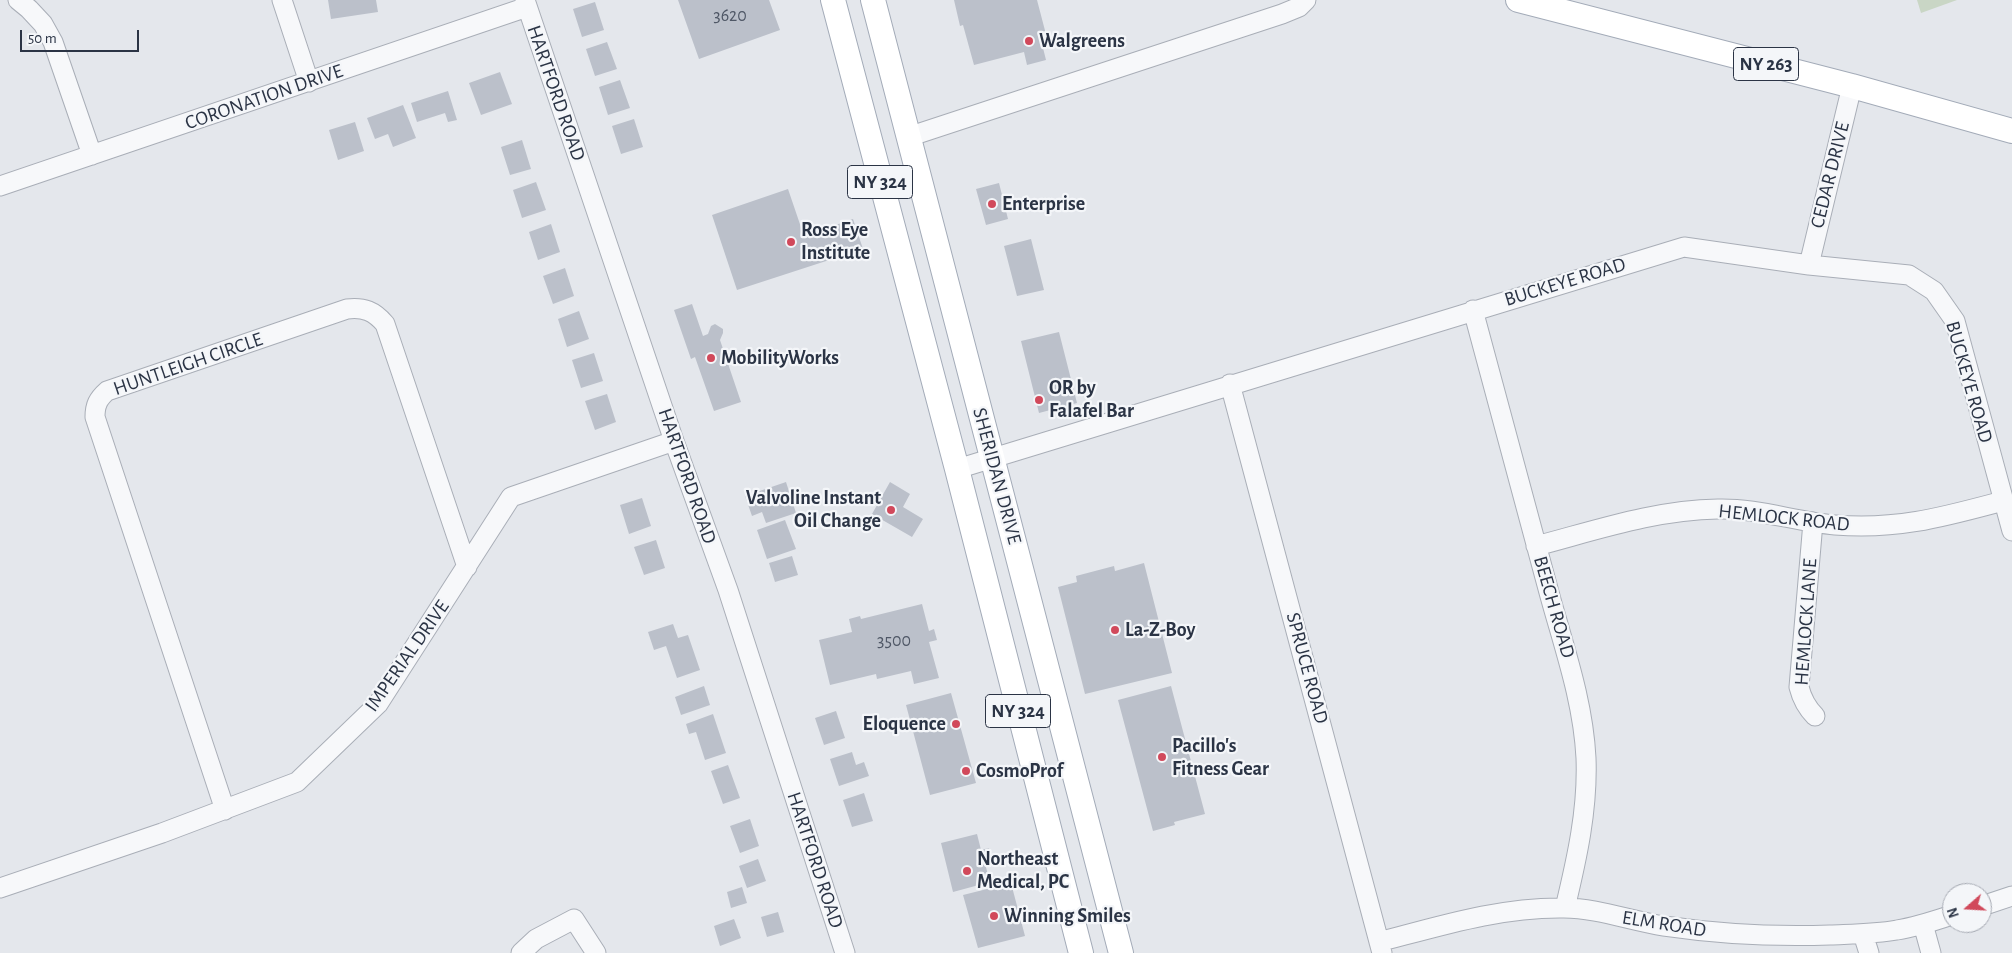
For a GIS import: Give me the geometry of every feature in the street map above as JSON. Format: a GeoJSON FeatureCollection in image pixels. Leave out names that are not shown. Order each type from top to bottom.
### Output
{"type":"FeatureCollection","features":[{"type":"Feature","properties":{"kind":"main road","name":"SHERIDAN DRIVE"},"geometry":{"type":"LineString","coordinates":[[833,0],[957,469],[1081,953]]}},
{"type":"Feature","properties":{"kind":"main road","name":"SHERIDAN DRIVE"},"geometry":{"type":"LineString","coordinates":[[873,0],[1121,953]]}},
{"type":"Feature","properties":{"kind":"main road","name":"NY 263"},"geometry":{"type":"LineString","coordinates":[[1518,0],[1852,86],[2012,131]]}},
{"type":"Feature","properties":{"kind":"street"},"geometry":{"type":"LineString","coordinates":[[18,0],[43,24],[53,42],[92,155]]}},
{"type":"Feature","properties":{"kind":"street"},"geometry":{"type":"LineString","coordinates":[[282,0],[309,82]]}},
{"type":"Feature","properties":{"kind":"street"},"geometry":{"type":"LineString","coordinates":[[908,137],[1282,14],[1299,7],[1306,0]]}},
{"type":"Feature","properties":{"kind":"street","name":"CORONATION DRIVE"},"geometry":{"type":"LineString","coordinates":[[0,186],[309,82],[526,4]]}},
{"type":"Feature","properties":{"kind":"street","name":"HARTFORD ROAD"},"geometry":{"type":"LineString","coordinates":[[526,4],[674,441],[728,590],[845,953]]}},
{"type":"Feature","properties":{"kind":"street","name":"CEDAR DRIVE"},"geometry":{"type":"LineString","coordinates":[[1808,264],[1852,86]]}},
{"type":"Feature","properties":{"kind":"street","name":"BUCKEYE ROAD"},"geometry":{"type":"LineString","coordinates":[[957,469],[1684,246],[1808,264],[1909,275],[1934,291],[1955,321],[2012,531]]}},
{"type":"Feature","properties":{"kind":"street","name":"HUNTLEIGH CIRCLE"},"geometry":{"type":"LineString","coordinates":[[225,810],[95,416],[95,407],[99,398],[107,391],[347,309],[358,308],[368,310],[378,316],[385,324],[467,567]]}},
{"type":"Feature","properties":{"kind":"street","name":"BEECH ROAD"},"geometry":{"type":"LineString","coordinates":[[1473,310],[1582,712],[1585,807],[1577,858],[1565,908]]}},
{"type":"Feature","properties":{"kind":"street","name":"SPRUCE ROAD"},"geometry":{"type":"LineString","coordinates":[[1230,384],[1380,947]]}},
{"type":"Feature","properties":{"kind":"street","name":"IMPERIAL DRIVE"},"geometry":{"type":"LineString","coordinates":[[0,888],[162,833],[297,782],[378,704],[511,497],[674,441]]}},
{"type":"Feature","properties":{"kind":"street","name":"HEMLOCK ROAD"},"geometry":{"type":"LineString","coordinates":[[1536,546],[1639,518],[1680,511],[1720,509],[1749,511],[1813,522],[1874,527],[1904,525],[1936,519],[2003,501]]}},
{"type":"Feature","properties":{"kind":"street","name":"HEMLOCK LANE"},"geometry":{"type":"LineString","coordinates":[[1813,522],[1798,687],[1801,698],[1807,708],[1816,716]]}},
{"type":"Feature","properties":{"kind":"street"},"geometry":{"type":"LineString","coordinates":[[1992,903],[2012,896]]}},
{"type":"Feature","properties":{"kind":"street","name":"ELM ROAD"},"geometry":{"type":"LineString","coordinates":[[1380,947],[1482,915],[1515,910],[1565,908],[1585,910],[1665,926],[1730,934],[1784,937],[1863,934],[1896,930],[1942,918]]}},
{"type":"Feature","properties":{"kind":"street"},"geometry":{"type":"LineString","coordinates":[[521,953],[536,939],[574,919],[596,953]]}},
{"type":"Feature","properties":{"kind":"street"},"geometry":{"type":"LineString","coordinates":[[1923,924],[1931,953]]}},
{"type":"Feature","properties":{"kind":"street"},"geometry":{"type":"LineString","coordinates":[[1863,934],[1869,953]]}},
{"type":"Feature","properties":{"kind":"green space"},"geometry":{"type":"Polygon","coordinates":[[[1917,0],[1957,0],[1921,13],[1917,0]]]}},
{"type":"Feature","properties":{"kind":"building"},"geometry":{"type":"Polygon","coordinates":[[[328,0],[376,0],[378,12],[331,19],[328,0]]]}},
{"type":"Feature","properties":{"kind":"building"},"geometry":{"type":"Polygon","coordinates":[[[678,0],[769,0],[780,30],[699,59],[678,0]]]}},
{"type":"Feature","properties":{"kind":"building","name":"Walgreens"},"geometry":{"type":"Polygon","coordinates":[[[954,0],[1037,0],[1048,42],[1042,44],[1046,60],[1027,65],[1024,52],[974,65],[963,25],[960,26],[954,0]]]}},
{"type":"Feature","properties":{"kind":"building"},"geometry":{"type":"Polygon","coordinates":[[[595,2],[604,30],[582,37],[573,9],[595,2]]]}},
{"type":"Feature","properties":{"kind":"building"},"geometry":{"type":"Polygon","coordinates":[[[607,42],[617,69],[595,76],[586,49],[607,42]]]}},
{"type":"Feature","properties":{"kind":"building"},"geometry":{"type":"Polygon","coordinates":[[[500,72],[512,104],[481,115],[469,83],[500,72]]]}},
{"type":"Feature","properties":{"kind":"building"},"geometry":{"type":"Polygon","coordinates":[[[620,80],[630,108],[608,115],[599,87],[620,80]]]}},
{"type":"Feature","properties":{"kind":"building"},"geometry":{"type":"Polygon","coordinates":[[[448,91],[457,120],[448,122],[445,113],[417,122],[411,103],[448,91]]]}},
{"type":"Feature","properties":{"kind":"building"},"geometry":{"type":"Polygon","coordinates":[[[403,105],[416,138],[393,147],[388,134],[375,139],[367,118],[403,105]]]}},
{"type":"Feature","properties":{"kind":"building"},"geometry":{"type":"Polygon","coordinates":[[[634,119],[643,147],[621,154],[612,126],[634,119]]]}},
{"type":"Feature","properties":{"kind":"building"},"geometry":{"type":"Polygon","coordinates":[[[355,122],[364,151],[338,160],[329,130],[355,122]]]}},
{"type":"Feature","properties":{"kind":"building"},"geometry":{"type":"Polygon","coordinates":[[[522,140],[531,169],[510,175],[501,147],[522,140]]]}},
{"type":"Feature","properties":{"kind":"building"},"geometry":{"type":"Polygon","coordinates":[[[536,182],[546,210],[522,218],[513,190],[536,182]]]}},
{"type":"Feature","properties":{"kind":"building","name":"Enterprise"},"geometry":{"type":"Polygon","coordinates":[[[999,183],[1008,219],[986,225],[976,189],[999,183]]]}},
{"type":"Feature","properties":{"kind":"building","name":"Ross Eye Institute"},"geometry":{"type":"Polygon","coordinates":[[[788,189],[804,236],[853,219],[863,249],[737,290],[712,215],[788,189]]]}},
{"type":"Feature","properties":{"kind":"building"},"geometry":{"type":"Polygon","coordinates":[[[551,224],[560,252],[538,260],[529,232],[551,224]]]}},
{"type":"Feature","properties":{"kind":"building"},"geometry":{"type":"Polygon","coordinates":[[[1031,239],[1044,290],[1017,296],[1004,246],[1031,239]]]}},
{"type":"Feature","properties":{"kind":"building"},"geometry":{"type":"Polygon","coordinates":[[[565,268],[574,296],[553,304],[543,276],[565,268]]]}},
{"type":"Feature","properties":{"kind":"building","name":"MobilityWorks"},"geometry":{"type":"Polygon","coordinates":[[[692,304],[703,336],[708,334],[711,326],[715,324],[723,329],[720,340],[741,402],[714,411],[695,357],[691,359],[674,310],[692,304]]]}},
{"type":"Feature","properties":{"kind":"building"},"geometry":{"type":"Polygon","coordinates":[[[579,311],[589,339],[567,347],[558,319],[579,311]]]}},
{"type":"Feature","properties":{"kind":"building"},"geometry":{"type":"Polygon","coordinates":[[[1059,332],[1077,403],[1039,413],[1021,341],[1059,332]]]}},
{"type":"Feature","properties":{"kind":"building"},"geometry":{"type":"Polygon","coordinates":[[[594,353],[603,381],[581,388],[572,360],[594,353]]]}},
{"type":"Feature","properties":{"kind":"building"},"geometry":{"type":"Polygon","coordinates":[[[607,394],[616,422],[595,430],[585,401],[607,394]]]}},
{"type":"Feature","properties":{"kind":"building"},"geometry":{"type":"Polygon","coordinates":[[[786,482],[796,513],[766,523],[762,512],[752,516],[745,496],[786,482]]]}},
{"type":"Feature","properties":{"kind":"building","name":"Valvoline Instant Oil Change"},"geometry":{"type":"Polygon","coordinates":[[[890,482],[910,494],[903,507],[923,519],[912,537],[872,514],[890,482]]]}},
{"type":"Feature","properties":{"kind":"building"},"geometry":{"type":"Polygon","coordinates":[[[642,498],[651,526],[629,534],[620,505],[642,498]]]}},
{"type":"Feature","properties":{"kind":"building"},"geometry":{"type":"Polygon","coordinates":[[[785,520],[796,549],[767,559],[757,530],[785,520]]]}},
{"type":"Feature","properties":{"kind":"building"},"geometry":{"type":"Polygon","coordinates":[[[656,540],[665,568],[644,575],[634,547],[656,540]]]}},
{"type":"Feature","properties":{"kind":"building"},"geometry":{"type":"Polygon","coordinates":[[[792,556],[798,575],[775,582],[769,563],[792,556]]]}},
{"type":"Feature","properties":{"kind":"building","name":"La-Z-Boy"},"geometry":{"type":"Polygon","coordinates":[[[1144,563],[1172,673],[1085,694],[1058,587],[1077,582],[1076,576],[1114,566],[1115,571],[1144,563]]]}},
{"type":"Feature","properties":{"kind":"building"},"geometry":{"type":"Polygon","coordinates":[[[922,604],[929,631],[934,629],[937,640],[929,642],[939,678],[914,684],[911,671],[877,679],[876,674],[830,685],[819,640],[852,632],[849,619],[860,616],[861,619],[922,604]]]}},
{"type":"Feature","properties":{"kind":"building"},"geometry":{"type":"Polygon","coordinates":[[[673,624],[678,638],[688,635],[700,670],[677,678],[666,646],[654,650],[648,632],[673,624]]]}},
{"type":"Feature","properties":{"kind":"building"},"geometry":{"type":"Polygon","coordinates":[[[704,686],[710,705],[681,715],[675,697],[704,686]]]}},
{"type":"Feature","properties":{"kind":"building","name":"Pacillo's Fitness Gear"},"geometry":{"type":"Polygon","coordinates":[[[1171,686],[1205,814],[1174,822],[1175,825],[1153,831],[1118,700],[1171,686]]]}},
{"type":"Feature","properties":{"kind":"building"},"geometry":{"type":"Polygon","coordinates":[[[951,693],[976,783],[930,795],[906,705],[951,693]]]}},
{"type":"Feature","properties":{"kind":"building"},"geometry":{"type":"Polygon","coordinates":[[[836,711],[845,738],[824,745],[815,718],[836,711]]]}},
{"type":"Feature","properties":{"kind":"building"},"geometry":{"type":"Polygon","coordinates":[[[713,714],[726,753],[705,760],[696,732],[689,734],[686,724],[713,714]]]}},
{"type":"Feature","properties":{"kind":"building"},"geometry":{"type":"Polygon","coordinates":[[[852,752],[856,765],[864,762],[869,776],[839,786],[830,759],[852,752]]]}},
{"type":"Feature","properties":{"kind":"building"},"geometry":{"type":"Polygon","coordinates":[[[728,765],[740,798],[723,804],[711,771],[728,765]]]}},
{"type":"Feature","properties":{"kind":"building"},"geometry":{"type":"Polygon","coordinates":[[[864,793],[873,821],[852,827],[843,800],[864,793]]]}},
{"type":"Feature","properties":{"kind":"building"},"geometry":{"type":"Polygon","coordinates":[[[750,819],[759,846],[740,853],[730,826],[750,819]]]}},
{"type":"Feature","properties":{"kind":"building","name":"Northeast Medical, PC"},"geometry":{"type":"Polygon","coordinates":[[[977,834],[981,850],[989,848],[992,857],[984,860],[990,882],[953,892],[941,843],[977,834]]]}},
{"type":"Feature","properties":{"kind":"building"},"geometry":{"type":"Polygon","coordinates":[[[758,859],[766,881],[747,888],[739,866],[758,859]]]}},
{"type":"Feature","properties":{"kind":"building","name":"Winning Smiles"},"geometry":{"type":"Polygon","coordinates":[[[1011,883],[1025,936],[978,948],[963,895],[1011,883]]]}},
{"type":"Feature","properties":{"kind":"building"},"geometry":{"type":"Polygon","coordinates":[[[742,887],[747,903],[731,908],[727,892],[742,887]]]}},
{"type":"Feature","properties":{"kind":"building"},"geometry":{"type":"Polygon","coordinates":[[[778,912],[784,932],[767,937],[761,917],[778,912]]]}},
{"type":"Feature","properties":{"kind":"building"},"geometry":{"type":"Polygon","coordinates":[[[734,919],[741,938],[720,946],[714,926],[734,919]]]}},
{"type":"Feature","properties":{"kind":"place","name":"Walgreens"},"geometry":{"type":"Point","coordinates":[1029,41]}},
{"type":"Feature","properties":{"kind":"place","name":"Enterprise"},"geometry":{"type":"Point","coordinates":[992,204]}},
{"type":"Feature","properties":{"kind":"place","name":"Ross Eye Institute"},"geometry":{"type":"Point","coordinates":[791,242]}},
{"type":"Feature","properties":{"kind":"place","name":"MobilityWorks"},"geometry":{"type":"Point","coordinates":[711,358]}},
{"type":"Feature","properties":{"kind":"place","name":"OR by Falafel Bar"},"geometry":{"type":"Point","coordinates":[1039,400]}},
{"type":"Feature","properties":{"kind":"place","name":"Valvoline Instant Oil Change"},"geometry":{"type":"Point","coordinates":[891,510]}},
{"type":"Feature","properties":{"kind":"place","name":"La-Z-Boy"},"geometry":{"type":"Point","coordinates":[1115,630]}},
{"type":"Feature","properties":{"kind":"place","name":"Eloquence"},"geometry":{"type":"Point","coordinates":[956,724]}},
{"type":"Feature","properties":{"kind":"place","name":"Pacillo's Fitness Gear"},"geometry":{"type":"Point","coordinates":[1162,757]}},
{"type":"Feature","properties":{"kind":"place","name":"CosmoProf"},"geometry":{"type":"Point","coordinates":[966,771]}},
{"type":"Feature","properties":{"kind":"place","name":"Northeast Medical, PC"},"geometry":{"type":"Point","coordinates":[967,871]}},
{"type":"Feature","properties":{"kind":"place","name":"Winning Smiles"},"geometry":{"type":"Point","coordinates":[994,916]}}]}
